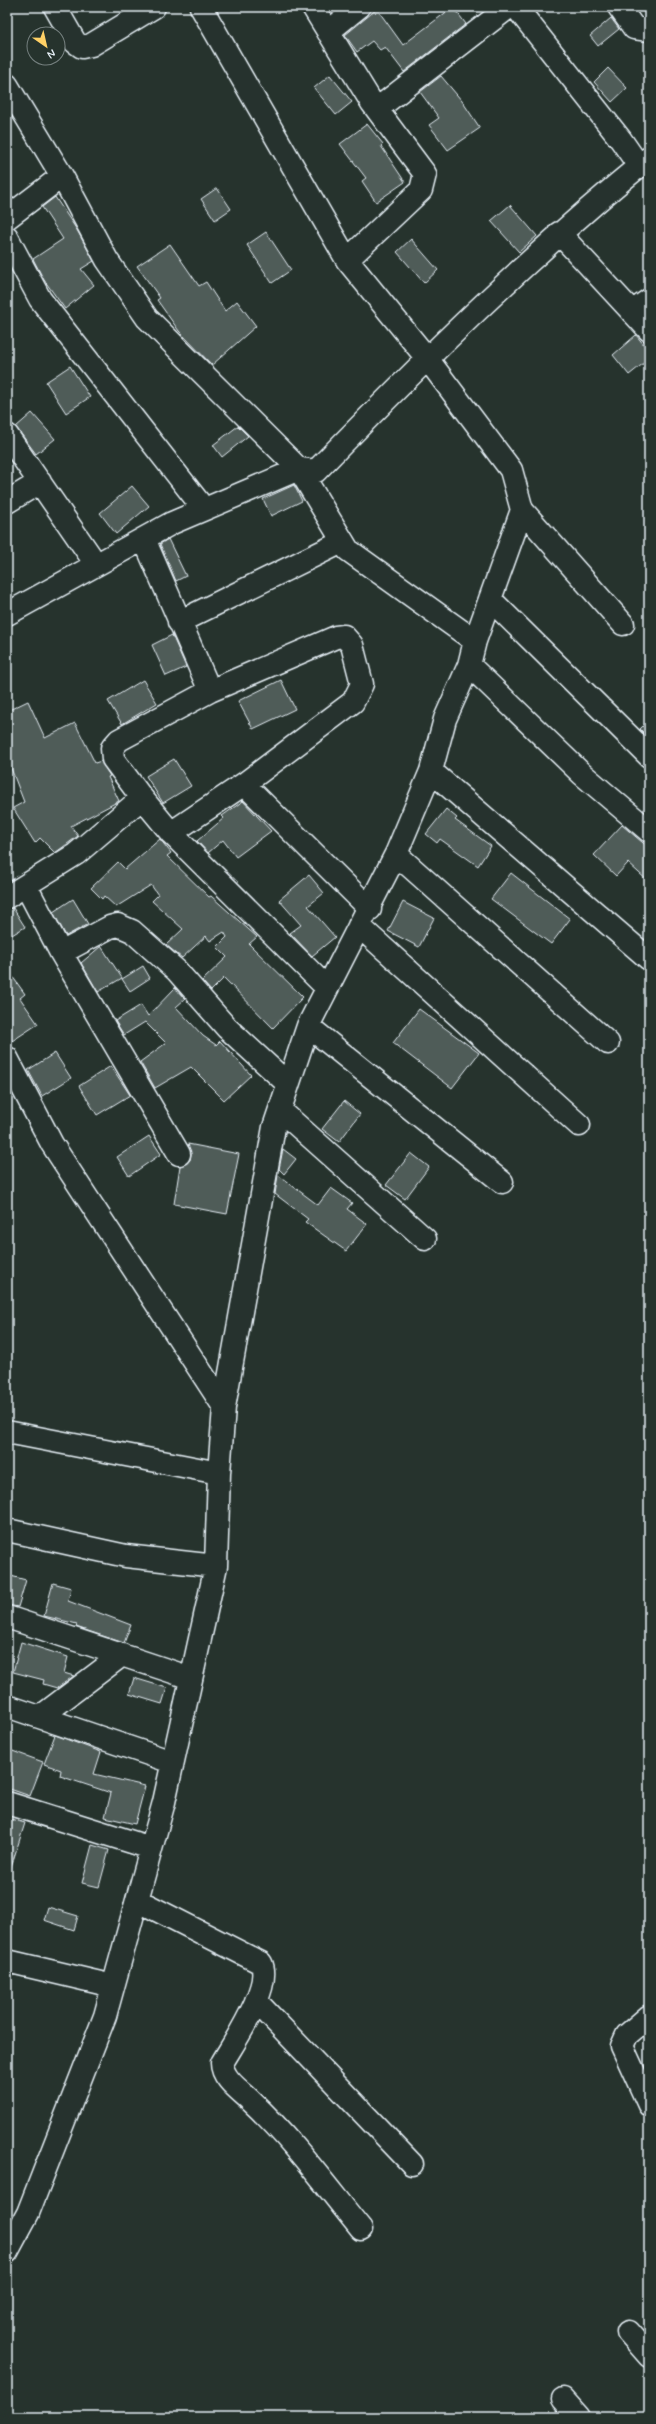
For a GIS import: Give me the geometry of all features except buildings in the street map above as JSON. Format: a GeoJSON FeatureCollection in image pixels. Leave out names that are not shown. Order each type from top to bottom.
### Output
{"type":"FeatureCollection","features":[{"type":"Feature","properties":{"kind":"street"},"geometry":{"type":"LineString","coordinates":[[55,7],[75,42],[82,47],[91,45],[130,13],[154,7]]}},
{"type":"Feature","properties":{"kind":"street"},"geometry":{"type":"LineString","coordinates":[[201,7],[348,260],[426,357],[511,470],[522,510],[623,624]]}},
{"type":"Feature","properties":{"kind":"street"},"geometry":{"type":"LineString","coordinates":[[313,7],[376,109],[425,174],[424,183],[421,190],[348,260]]}},
{"type":"Feature","properties":{"kind":"street"},"geometry":{"type":"LineString","coordinates":[[328,32],[359,7]]}},
{"type":"Feature","properties":{"kind":"street"},"geometry":{"type":"LineString","coordinates":[[376,109],[509,7]]}},
{"type":"Feature","properties":{"kind":"street"},"geometry":{"type":"LineString","coordinates":[[7,614],[96,564],[144,540],[172,523],[299,469],[316,472],[426,357],[559,233],[644,162],[622,140],[516,7]]}},
{"type":"Feature","properties":{"kind":"street"},"geometry":{"type":"LineString","coordinates":[[618,7],[634,28],[649,30]]}},
{"type":"Feature","properties":{"kind":"street"},"geometry":{"type":"LineString","coordinates":[[7,85],[62,176],[107,260],[147,318],[299,469],[348,550],[475,641]]}},
{"type":"Feature","properties":{"kind":"street"},"geometry":{"type":"LineString","coordinates":[[7,218],[62,176]]}},
{"type":"Feature","properties":{"kind":"street"},"geometry":{"type":"LineString","coordinates":[[559,233],[641,306],[649,330]]}},
{"type":"Feature","properties":{"kind":"street"},"geometry":{"type":"LineString","coordinates":[[7,238],[40,299],[204,509]]}},
{"type":"Feature","properties":{"kind":"street"},"geometry":{"type":"LineString","coordinates":[[7,435],[96,564]]}},
{"type":"Feature","properties":{"kind":"street"},"geometry":{"type":"LineString","coordinates":[[7,502],[40,482]]}},
{"type":"Feature","properties":{"kind":"street"},"geometry":{"type":"LineString","coordinates":[[7,2252],[12,2231],[28,2213],[105,2016],[151,1848],[172,1762],[216,1566],[219,1473],[224,1407],[274,1127],[308,1026],[396,854],[431,771],[445,719],[469,665],[475,641],[522,510]]}},
{"type":"Feature","properties":{"kind":"street"},"geometry":{"type":"LineString","coordinates":[[144,540],[210,691]]}},
{"type":"Feature","properties":{"kind":"street"},"geometry":{"type":"LineString","coordinates":[[179,622],[342,542]]}},
{"type":"Feature","properties":{"kind":"street"},"geometry":{"type":"LineString","coordinates":[[490,600],[649,756]]}},
{"type":"Feature","properties":{"kind":"street"},"geometry":{"type":"LineString","coordinates":[[171,833],[244,784],[353,702],[362,684],[352,645],[344,636],[336,637],[210,691],[119,740],[112,748],[113,759],[142,798],[171,833],[327,988]]}},
{"type":"Feature","properties":{"kind":"street"},"geometry":{"type":"LineString","coordinates":[[469,665],[582,774],[649,831]]}},
{"type":"Feature","properties":{"kind":"street"},"geometry":{"type":"LineString","coordinates":[[431,771],[649,959]]}},
{"type":"Feature","properties":{"kind":"street"},"geometry":{"type":"LineString","coordinates":[[244,784],[364,918],[579,1125]]}},
{"type":"Feature","properties":{"kind":"street"},"geometry":{"type":"LineString","coordinates":[[7,897],[76,854],[142,798]]}},
{"type":"Feature","properties":{"kind":"street"},"geometry":{"type":"LineString","coordinates":[[396,854],[608,1043]]}},
{"type":"Feature","properties":{"kind":"street"},"geometry":{"type":"LineString","coordinates":[[26,886],[61,953],[179,1154]]}},
{"type":"Feature","properties":{"kind":"street"},"geometry":{"type":"LineString","coordinates":[[61,953],[110,927],[118,925],[132,931],[177,971],[227,1028],[288,1084]]}},
{"type":"Feature","properties":{"kind":"street"},"geometry":{"type":"LineString","coordinates":[[308,1026],[502,1182]]}},
{"type":"Feature","properties":{"kind":"street"},"geometry":{"type":"LineString","coordinates":[[7,1058],[52,1144],[224,1407]]}},
{"type":"Feature","properties":{"kind":"street"},"geometry":{"type":"LineString","coordinates":[[280,1110],[425,1239]]}},
{"type":"Feature","properties":{"kind":"street"},"geometry":{"type":"LineString","coordinates":[[7,1432],[219,1473]]}},
{"type":"Feature","properties":{"kind":"street"},"geometry":{"type":"LineString","coordinates":[[7,1530],[126,1556],[216,1566]]}},
{"type":"Feature","properties":{"kind":"street"},"geometry":{"type":"LineString","coordinates":[[7,1616],[191,1678]]}},
{"type":"Feature","properties":{"kind":"street"},"geometry":{"type":"LineString","coordinates":[[40,1717],[122,1655]]}},
{"type":"Feature","properties":{"kind":"street"},"geometry":{"type":"LineString","coordinates":[[7,1706],[172,1762]]}},
{"type":"Feature","properties":{"kind":"street"},"geometry":{"type":"LineString","coordinates":[[7,1803],[151,1848]]}},
{"type":"Feature","properties":{"kind":"street"},"geometry":{"type":"LineString","coordinates":[[137,1900],[258,1960],[264,1971],[256,2001],[222,2063],[226,2075],[270,2118],[361,2229]]}},
{"type":"Feature","properties":{"kind":"street"},"geometry":{"type":"LineString","coordinates":[[7,1961],[113,1986]]}},
{"type":"Feature","properties":{"kind":"street"},"geometry":{"type":"LineString","coordinates":[[256,2001],[412,2164]]}},
{"type":"Feature","properties":{"kind":"street"},"geometry":{"type":"LineString","coordinates":[[649,2016],[627,2035],[622,2046],[649,2105]]}},
{"type":"Feature","properties":{"kind":"street"},"geometry":{"type":"LineString","coordinates":[[628,2332],[649,2356]]}},
{"type":"Feature","properties":{"kind":"street"},"geometry":{"type":"LineString","coordinates":[[563,2399],[579,2417]]}}]}
